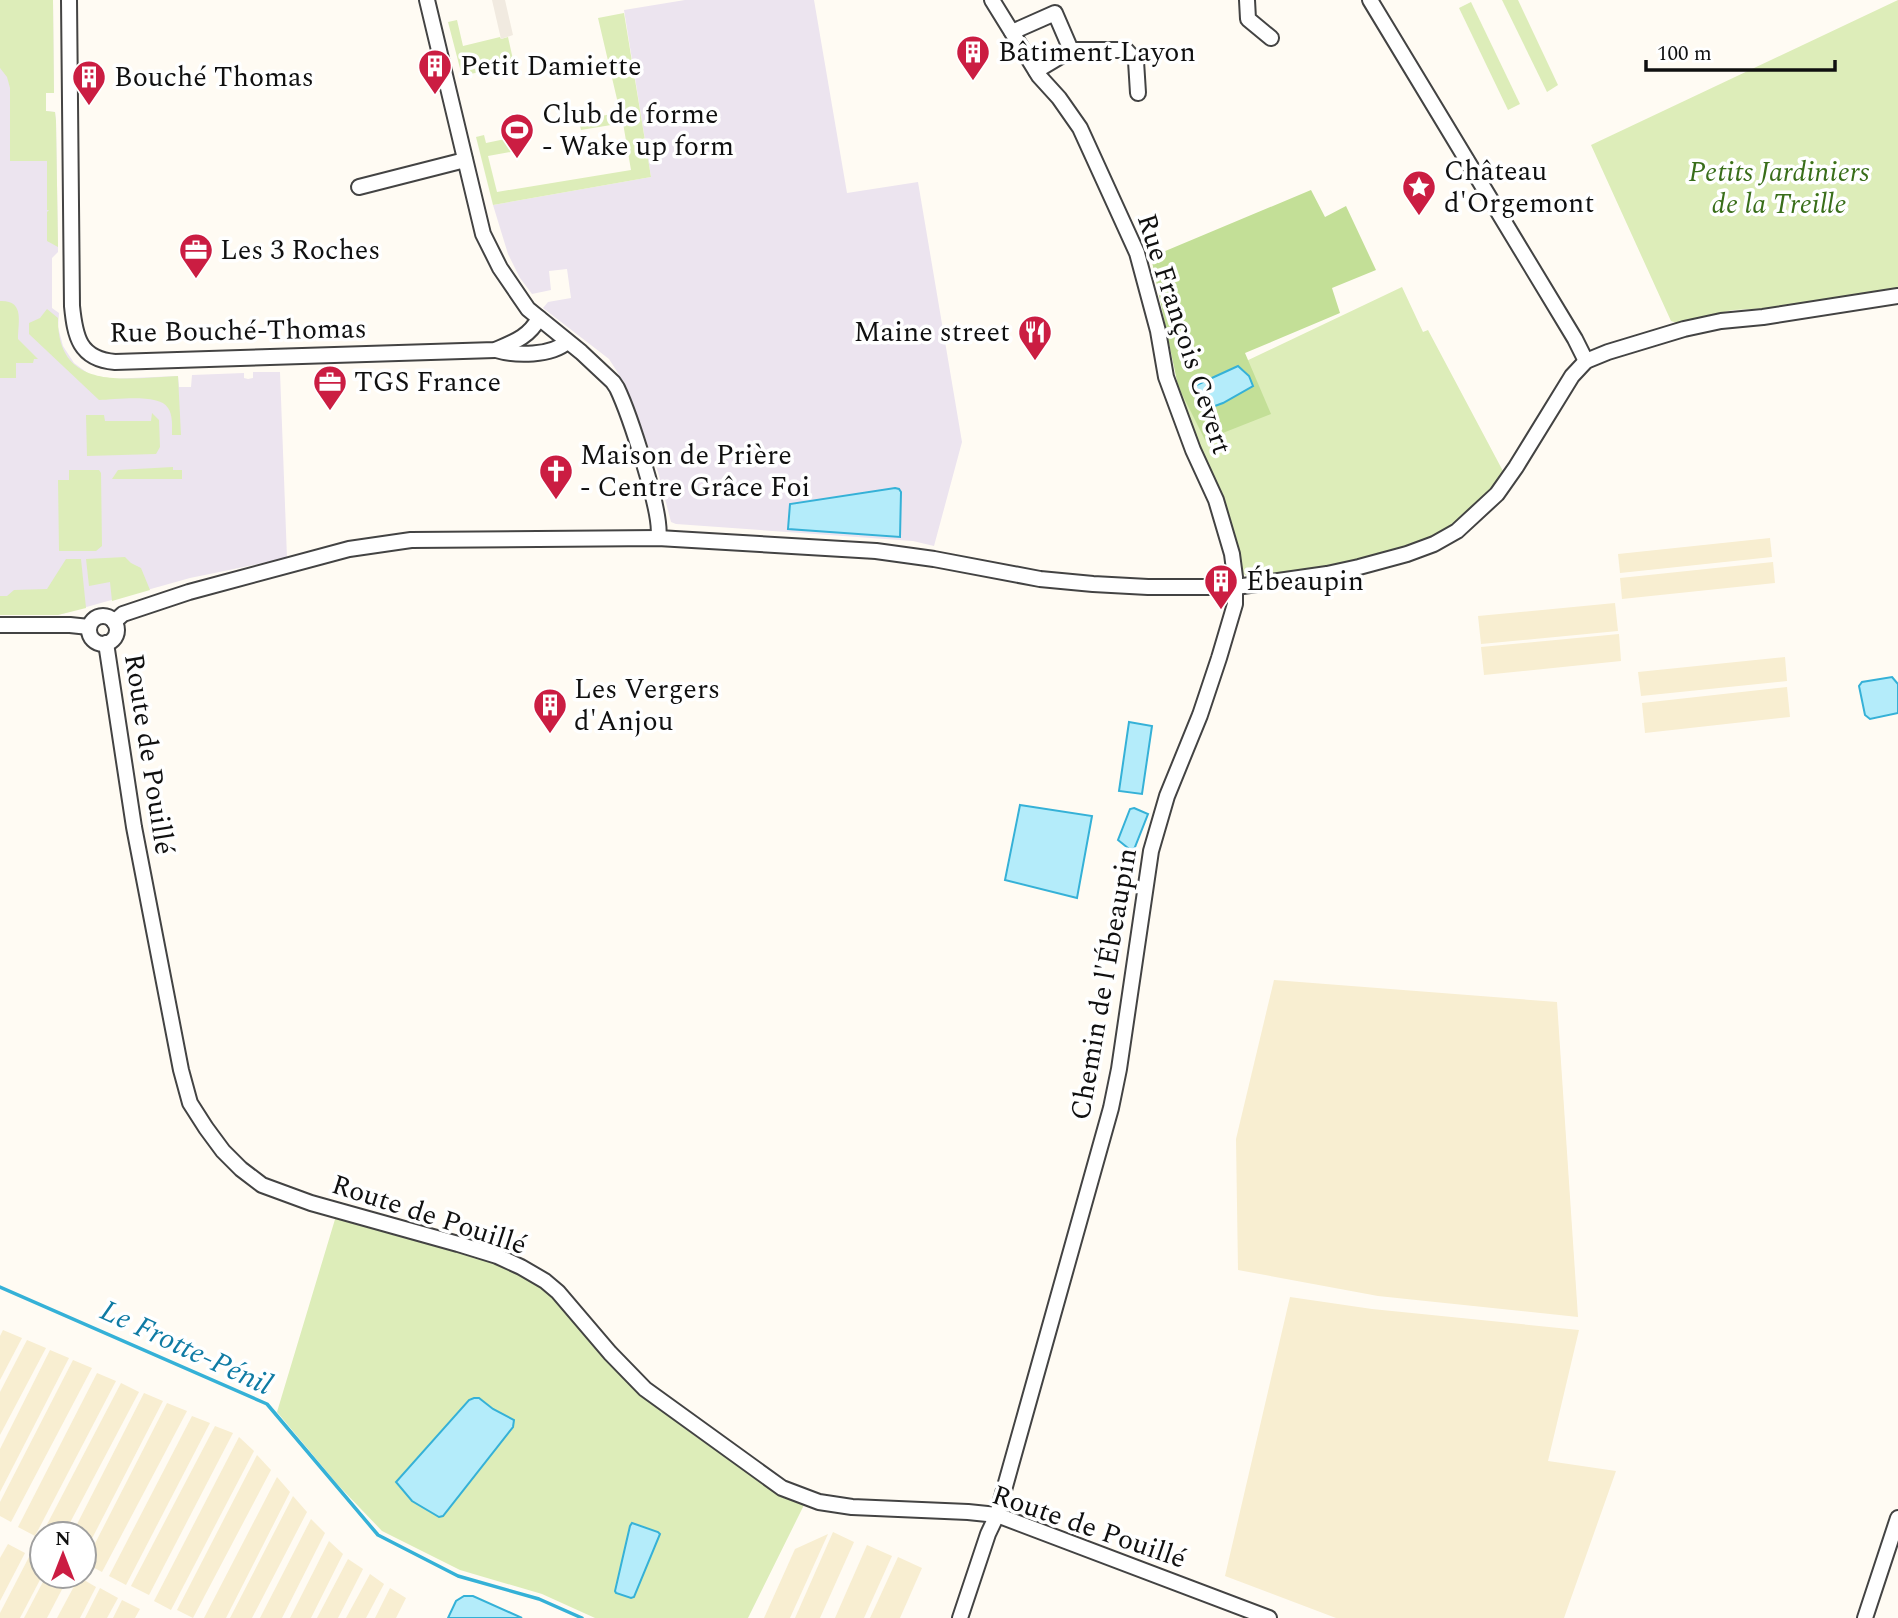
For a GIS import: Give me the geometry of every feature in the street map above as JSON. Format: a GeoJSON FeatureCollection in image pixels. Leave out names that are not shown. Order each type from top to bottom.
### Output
{"type":"FeatureCollection","features":[{"type":"Feature","properties":{"kind":"street","name":"Rue Bouché-Thomas"},"geometry":{"type":"LineString","coordinates":[[69,0],[72,306],[76,335],[91,355],[115,362],[495,350],[507,354],[558,349],[568,342]]}},
{"type":"Feature","properties":{"kind":"street"},"geometry":{"type":"LineString","coordinates":[[427,0],[465,160],[491,252],[528,309],[612,382],[619,394],[655,503],[659,523],[657,538]]}},
{"type":"Feature","properties":{"kind":"street","name":"Rue François Cevert"},"geometry":{"type":"LineString","coordinates":[[992,0],[1036,71],[1080,128],[1138,253],[1166,377],[1193,450],[1216,500],[1231,554],[1236,587]]}},
{"type":"Feature","properties":{"kind":"street"},"geometry":{"type":"LineString","coordinates":[[1247,0],[1248,19],[1271,38]]}},
{"type":"Feature","properties":{"kind":"street"},"geometry":{"type":"LineString","coordinates":[[1358,0],[1369,0],[1586,361]]}},
{"type":"Feature","properties":{"kind":"street"},"geometry":{"type":"LineString","coordinates":[[1012,32],[1055,7],[1071,50]]}},
{"type":"Feature","properties":{"kind":"street"},"geometry":{"type":"LineString","coordinates":[[1036,71],[1071,50],[1126,50],[1136,61],[1138,93]]}},
{"type":"Feature","properties":{"kind":"street"},"geometry":{"type":"LineString","coordinates":[[359,187],[465,160]]}},
{"type":"Feature","properties":{"kind":"street"},"geometry":{"type":"LineString","coordinates":[[114,622],[123,614],[189,592],[349,549],[411,540],[657,538],[876,551],[1040,579],[1094,584],[1236,587],[1359,568],[1434,544],[1457,531],[1497,494],[1572,376],[1586,361],[1684,329],[1721,321],[1898,296]]}},
{"type":"Feature","properties":{"kind":"street","name":"Rue Bouché-Thomas"},"geometry":{"type":"LineString","coordinates":[[495,350],[524,337],[539,318]]}},
{"type":"Feature","properties":{"kind":"street","name":"Chemin de l'Ébeaupin"},"geometry":{"type":"LineString","coordinates":[[960,1618],[988,1534],[997,1516],[1111,1108],[1155,835],[1219,659],[1235,604],[1236,587]]}},
{"type":"Feature","properties":{"kind":"street"},"geometry":{"type":"LineString","coordinates":[[98,617],[106,617],[114,622],[114,639],[102,644],[93,640],[89,627],[98,617]]}},
{"type":"Feature","properties":{"kind":"street"},"geometry":{"type":"LineString","coordinates":[[0,625],[89,627]]}},
{"type":"Feature","properties":{"kind":"street","name":"Route de Pouillé"},"geometry":{"type":"LineString","coordinates":[[106,643],[134,827],[181,1070],[190,1103],[206,1128],[241,1169],[262,1185],[300,1199],[498,1256],[522,1267],[545,1281],[558,1293],[645,1389],[782,1488],[819,1502],[852,1507],[968,1512],[997,1516],[1269,1618]]}},
{"type":"Feature","properties":{"kind":"street"},"geometry":{"type":"LineString","coordinates":[[1865,1618],[1898,1518]]}},
{"type":"Feature","properties":{"kind":"shaded area"},"geometry":{"type":"Polygon","coordinates":[[[0,0],[53,0],[54,93],[46,93],[46,111],[55,112],[56,121],[58,252],[52,258],[52,308],[59,313],[58,327],[63,346],[74,363],[89,374],[108,379],[178,376],[179,387],[191,387],[192,375],[244,373],[244,378],[248,379],[253,378],[253,372],[280,372],[287,558],[190,578],[58,615],[0,615],[0,0]]]}},
{"type":"Feature","properties":{"kind":"shaded area"},"geometry":{"type":"Polygon","coordinates":[[[492,0],[505,0],[513,35],[501,39],[492,0]]]}},
{"type":"Feature","properties":{"kind":"shaded area"},"geometry":{"type":"Polygon","coordinates":[[[685,0],[814,0],[847,193],[918,182],[962,442],[934,546],[913,541],[671,522],[658,472],[625,384],[609,359],[543,308],[548,302],[571,298],[567,269],[549,271],[551,290],[532,294],[508,254],[493,205],[651,177],[624,10],[685,0]]]}},
{"type":"Feature","properties":{"kind":"shaded area"},"geometry":{"type":"Polygon","coordinates":[[[1770,538],[1772,557],[1620,573],[1618,554],[1770,538]]]}},
{"type":"Feature","properties":{"kind":"shaded area"},"geometry":{"type":"Polygon","coordinates":[[[1773,562],[1775,583],[1622,599],[1620,578],[1773,562]]]}},
{"type":"Feature","properties":{"kind":"shaded area"},"geometry":{"type":"Polygon","coordinates":[[[1615,603],[1618,631],[1481,644],[1478,616],[1615,603]]]}},
{"type":"Feature","properties":{"kind":"shaded area"},"geometry":{"type":"Polygon","coordinates":[[[1619,634],[1621,661],[1484,675],[1481,647],[1619,634]]]}},
{"type":"Feature","properties":{"kind":"shaded area"},"geometry":{"type":"Polygon","coordinates":[[[1785,657],[1787,681],[1641,696],[1638,672],[1785,657]]]}},
{"type":"Feature","properties":{"kind":"shaded area"},"geometry":{"type":"Polygon","coordinates":[[[1787,687],[1790,717],[1645,733],[1642,703],[1787,687]]]}},
{"type":"Feature","properties":{"kind":"shaded area"},"geometry":{"type":"Polygon","coordinates":[[[1274,980],[1557,1002],[1578,1317],[1378,1296],[1238,1270],[1236,1139],[1274,980]]]}},
{"type":"Feature","properties":{"kind":"shaded area"},"geometry":{"type":"Polygon","coordinates":[[[1290,1297],[1372,1309],[1579,1330],[1548,1461],[1616,1471],[1564,1618],[1336,1618],[1225,1576],[1290,1297]]]}},
{"type":"Feature","properties":{"kind":"shaded area"},"geometry":{"type":"Polygon","coordinates":[[[3,1330],[22,1338],[0,1380],[0,1336],[3,1330]]]}},
{"type":"Feature","properties":{"kind":"shaded area"},"geometry":{"type":"Polygon","coordinates":[[[27,1340],[46,1348],[0,1435],[0,1392],[27,1340]]]}},
{"type":"Feature","properties":{"kind":"shaded area"},"geometry":{"type":"Polygon","coordinates":[[[50,1350],[69,1358],[0,1492],[0,1449],[50,1350]]]}},
{"type":"Feature","properties":{"kind":"shaded area"},"geometry":{"type":"Polygon","coordinates":[[[73,1360],[92,1368],[11,1522],[0,1516],[0,1502],[73,1360]]]}},
{"type":"Feature","properties":{"kind":"shaded area"},"geometry":{"type":"Polygon","coordinates":[[[97,1373],[116,1381],[43,1520],[28,1520],[28,1532],[18,1527],[97,1373]]]}},
{"type":"Feature","properties":{"kind":"shaded area"},"geometry":{"type":"Polygon","coordinates":[[[121,1383],[139,1392],[71,1520],[49,1520],[121,1383]]]}},
{"type":"Feature","properties":{"kind":"shaded area"},"geometry":{"type":"Polygon","coordinates":[[[144,1393],[163,1401],[98,1527],[98,1520],[79,1520],[144,1393]]]}},
{"type":"Feature","properties":{"kind":"shaded area"},"geometry":{"type":"Polygon","coordinates":[[[167,1403],[187,1411],[102,1572],[98,1570],[98,1538],[167,1403]]]}},
{"type":"Feature","properties":{"kind":"shaded area"},"geometry":{"type":"Polygon","coordinates":[[[192,1416],[210,1423],[126,1585],[109,1576],[192,1416]]]}},
{"type":"Feature","properties":{"kind":"shaded area"},"geometry":{"type":"Polygon","coordinates":[[[215,1426],[233,1433],[149,1595],[131,1586],[215,1426]]]}},
{"type":"Feature","properties":{"kind":"shaded area"},"geometry":{"type":"Polygon","coordinates":[[[239,1437],[254,1451],[171,1610],[154,1601],[239,1437]]]}},
{"type":"Feature","properties":{"kind":"shaded area"},"geometry":{"type":"Polygon","coordinates":[[[257,1455],[271,1470],[193,1618],[177,1610],[257,1455]]]}},
{"type":"Feature","properties":{"kind":"shaded area"},"geometry":{"type":"Polygon","coordinates":[[[277,1477],[290,1492],[226,1618],[204,1618],[277,1477]]]}},
{"type":"Feature","properties":{"kind":"shaded area"},"geometry":{"type":"Polygon","coordinates":[[[293,1496],[307,1512],[252,1618],[230,1618],[293,1496]]]}},
{"type":"Feature","properties":{"kind":"shaded area"},"geometry":{"type":"Polygon","coordinates":[[[311,1519],[325,1533],[282,1618],[260,1618],[311,1519]]]}},
{"type":"Feature","properties":{"kind":"shaded area"},"geometry":{"type":"Polygon","coordinates":[[[833,1532],[854,1542],[820,1618],[795,1618],[833,1532]]]}},
{"type":"Feature","properties":{"kind":"shaded area"},"geometry":{"type":"Polygon","coordinates":[[[828,1534],[790,1618],[764,1618],[795,1549],[828,1534]]]}},
{"type":"Feature","properties":{"kind":"shaded area"},"geometry":{"type":"Polygon","coordinates":[[[329,1541],[343,1554],[311,1618],[290,1618],[329,1541]]]}},
{"type":"Feature","properties":{"kind":"shaded area"},"geometry":{"type":"Polygon","coordinates":[[[8,1544],[25,1553],[0,1601],[0,1558],[8,1544]]]}},
{"type":"Feature","properties":{"kind":"shaded area"},"geometry":{"type":"Polygon","coordinates":[[[867,1545],[892,1556],[864,1618],[835,1618],[867,1545]]]}},
{"type":"Feature","properties":{"kind":"shaded area"},"geometry":{"type":"Polygon","coordinates":[[[898,1557],[922,1568],[900,1618],[870,1618],[898,1557]]]}},
{"type":"Feature","properties":{"kind":"shaded area"},"geometry":{"type":"Polygon","coordinates":[[[28,1559],[28,1590],[35,1590],[20,1618],[0,1618],[0,1613],[28,1559]]]}},
{"type":"Feature","properties":{"kind":"shaded area"},"geometry":{"type":"Polygon","coordinates":[[[348,1559],[363,1569],[338,1618],[317,1618],[348,1559]]]}},
{"type":"Feature","properties":{"kind":"shaded area"},"geometry":{"type":"Polygon","coordinates":[[[370,1574],[384,1584],[366,1618],[346,1618],[370,1574]]]}},
{"type":"Feature","properties":{"kind":"shaded area"},"geometry":{"type":"Polygon","coordinates":[[[100,1588],[118,1598],[107,1618],[85,1618],[100,1588]]]}},
{"type":"Feature","properties":{"kind":"shaded area"},"geometry":{"type":"Polygon","coordinates":[[[390,1588],[406,1598],[396,1618],[375,1618],[390,1588]]]}},
{"type":"Feature","properties":{"kind":"shaded area"},"geometry":{"type":"Polygon","coordinates":[[[39,1590],[62,1590],[47,1618],[24,1618],[39,1590]]]}},
{"type":"Feature","properties":{"kind":"shaded area"},"geometry":{"type":"Polygon","coordinates":[[[72,1590],[94,1590],[80,1618],[57,1618],[72,1590]]]}},
{"type":"Feature","properties":{"kind":"shaded area"},"geometry":{"type":"Polygon","coordinates":[[[122,1600],[140,1609],[135,1618],[113,1618],[122,1600]]]}},
{"type":"Feature","properties":{"kind":"green space"},"geometry":{"type":"Polygon","coordinates":[[[0,0],[53,0],[54,93],[46,93],[46,111],[55,112],[56,121],[58,247],[47,241],[47,161],[10,161],[10,88],[7,77],[0,68],[0,0]]]}},
{"type":"Feature","properties":{"kind":"green space"},"geometry":{"type":"Polygon","coordinates":[[[1502,0],[1518,0],[1558,85],[1547,92],[1502,0]]]}},
{"type":"Feature","properties":{"kind":"green space","name":"Petits Jardiniers de la Treille"},"geometry":{"type":"Polygon","coordinates":[[[1898,0],[1898,288],[1834,301],[1792,307],[1733,310],[1677,323],[1671,321],[1591,145],[1898,0]]]}},
{"type":"Feature","properties":{"kind":"green space"},"geometry":{"type":"Polygon","coordinates":[[[1471,2],[1520,104],[1508,110],[1459,8],[1471,2]]]}},
{"type":"Feature","properties":{"kind":"green space"},"geometry":{"type":"Polygon","coordinates":[[[624,13],[651,177],[493,205],[476,137],[484,135],[486,143],[519,136],[522,150],[488,156],[497,192],[631,170],[623,123],[581,130],[579,121],[620,112],[598,18],[624,13]]]}},
{"type":"Feature","properties":{"kind":"green space"},"geometry":{"type":"Polygon","coordinates":[[[457,20],[463,46],[508,37],[514,64],[462,76],[448,22],[457,20]]]}},
{"type":"Feature","properties":{"kind":"green space"},"geometry":{"type":"Polygon","coordinates":[[[1311,190],[1325,217],[1346,206],[1376,270],[1332,288],[1340,313],[1245,353],[1271,414],[1205,440],[1178,386],[1151,257],[1311,190]]]}},
{"type":"Feature","properties":{"kind":"green space"},"geometry":{"type":"Polygon","coordinates":[[[1402,287],[1423,332],[1428,330],[1504,473],[1478,503],[1446,531],[1419,543],[1359,561],[1248,577],[1241,572],[1222,501],[1179,393],[1402,287]]]}},
{"type":"Feature","properties":{"kind":"green space"},"geometry":{"type":"Polygon","coordinates":[[[0,301],[13,304],[17,308],[18,339],[38,359],[34,359],[33,363],[16,363],[16,378],[0,378],[0,301]]]}},
{"type":"Feature","properties":{"kind":"green space"},"geometry":{"type":"Polygon","coordinates":[[[47,309],[58,318],[61,342],[69,359],[82,370],[98,376],[117,378],[178,376],[181,435],[172,435],[171,414],[163,403],[156,400],[99,400],[29,334],[29,323],[40,318],[47,309]]]}},
{"type":"Feature","properties":{"kind":"green space"},"geometry":{"type":"Polygon","coordinates":[[[152,413],[159,420],[160,447],[156,454],[87,456],[86,415],[104,415],[105,421],[151,421],[152,413]]]}},
{"type":"Feature","properties":{"kind":"green space"},"geometry":{"type":"Polygon","coordinates":[[[173,467],[173,470],[182,470],[182,479],[112,479],[118,470],[173,467]]]}},
{"type":"Feature","properties":{"kind":"green space"},"geometry":{"type":"Polygon","coordinates":[[[69,470],[99,470],[101,473],[102,546],[96,551],[59,551],[58,480],[69,480],[69,470]]]}},
{"type":"Feature","properties":{"kind":"green space"},"geometry":{"type":"Polygon","coordinates":[[[125,557],[141,568],[150,590],[112,601],[110,582],[89,586],[86,559],[125,557]]]}},
{"type":"Feature","properties":{"kind":"green space"},"geometry":{"type":"Polygon","coordinates":[[[66,559],[81,559],[86,608],[58,615],[0,615],[0,596],[7,596],[14,590],[47,589],[66,559]]]}},
{"type":"Feature","properties":{"kind":"green space"},"geometry":{"type":"Polygon","coordinates":[[[336,1216],[489,1258],[537,1283],[566,1309],[639,1393],[695,1436],[778,1493],[804,1505],[748,1618],[595,1618],[542,1594],[460,1570],[382,1531],[338,1485],[277,1412],[336,1216]]]}},
{"type":"Feature","properties":{"kind":"water"},"geometry":{"type":"Polygon","coordinates":[[[1238,366],[1249,376],[1253,386],[1204,410],[1190,388],[1238,366]]]}},
{"type":"Feature","properties":{"kind":"water"},"geometry":{"type":"Polygon","coordinates":[[[895,488],[901,492],[900,537],[788,529],[790,504],[895,488]]]}},
{"type":"Feature","properties":{"kind":"water"},"geometry":{"type":"Polygon","coordinates":[[[1892,677],[1898,684],[1898,713],[1870,719],[1865,715],[1859,686],[1862,682],[1892,677]]]}},
{"type":"Feature","properties":{"kind":"water"},"geometry":{"type":"Polygon","coordinates":[[[1129,722],[1152,726],[1142,794],[1119,791],[1129,722]]]}},
{"type":"Feature","properties":{"kind":"water"},"geometry":{"type":"Polygon","coordinates":[[[1020,805],[1092,816],[1077,898],[1005,880],[1020,805]]]}},
{"type":"Feature","properties":{"kind":"water"},"geometry":{"type":"Polygon","coordinates":[[[1130,809],[1148,814],[1133,852],[1118,840],[1130,809]]]}},
{"type":"Feature","properties":{"kind":"water"},"geometry":{"type":"Polygon","coordinates":[[[479,1398],[514,1420],[513,1427],[443,1516],[439,1517],[412,1501],[396,1482],[469,1400],[479,1398]]]}},
{"type":"Feature","properties":{"kind":"water"},"geometry":{"type":"Polygon","coordinates":[[[632,1523],[660,1534],[634,1597],[631,1598],[615,1591],[632,1523]]]}},
{"type":"Feature","properties":{"kind":"water"},"geometry":{"type":"Polygon","coordinates":[[[464,1596],[473,1596],[522,1618],[448,1618],[456,1601],[464,1596]]]}},
{"type":"Feature","properties":{"kind":"waterway","name":"Le Frotte-Pénil"},"geometry":{"type":"LineString","coordinates":[[0,1287],[267,1404],[378,1535],[458,1576],[539,1599],[582,1618]]}},
{"type":"Feature","properties":{"kind":"place","name":"Bâtiment Layon"},"geometry":{"type":"Point","coordinates":[973,82]}},
{"type":"Feature","properties":{"kind":"place","name":"Petit Damiette"},"geometry":{"type":"Point","coordinates":[435,96]}},
{"type":"Feature","properties":{"kind":"place","name":"Bouché Thomas"},"geometry":{"type":"Point","coordinates":[89,107]}},
{"type":"Feature","properties":{"kind":"place","name":"Club de forme - Wake up form"},"geometry":{"type":"Point","coordinates":[517,160]}},
{"type":"Feature","properties":{"kind":"place","name":"Château d'Orgemont"},"geometry":{"type":"Point","coordinates":[1419,217]}},
{"type":"Feature","properties":{"kind":"place","name":"Les 3 Roches"},"geometry":{"type":"Point","coordinates":[196,280]}},
{"type":"Feature","properties":{"kind":"place","name":"Maine street"},"geometry":{"type":"Point","coordinates":[1035,362]}},
{"type":"Feature","properties":{"kind":"place","name":"TGS France"},"geometry":{"type":"Point","coordinates":[330,412]}},
{"type":"Feature","properties":{"kind":"place","name":"Maison de Prière - Centre Grâce Foi"},"geometry":{"type":"Point","coordinates":[556,501]}},
{"type":"Feature","properties":{"kind":"place","name":"Ébeaupin"},"geometry":{"type":"Point","coordinates":[1221,611]}},
{"type":"Feature","properties":{"kind":"place","name":"Les Vergers d'Anjou"},"geometry":{"type":"Point","coordinates":[550,735]}}]}
